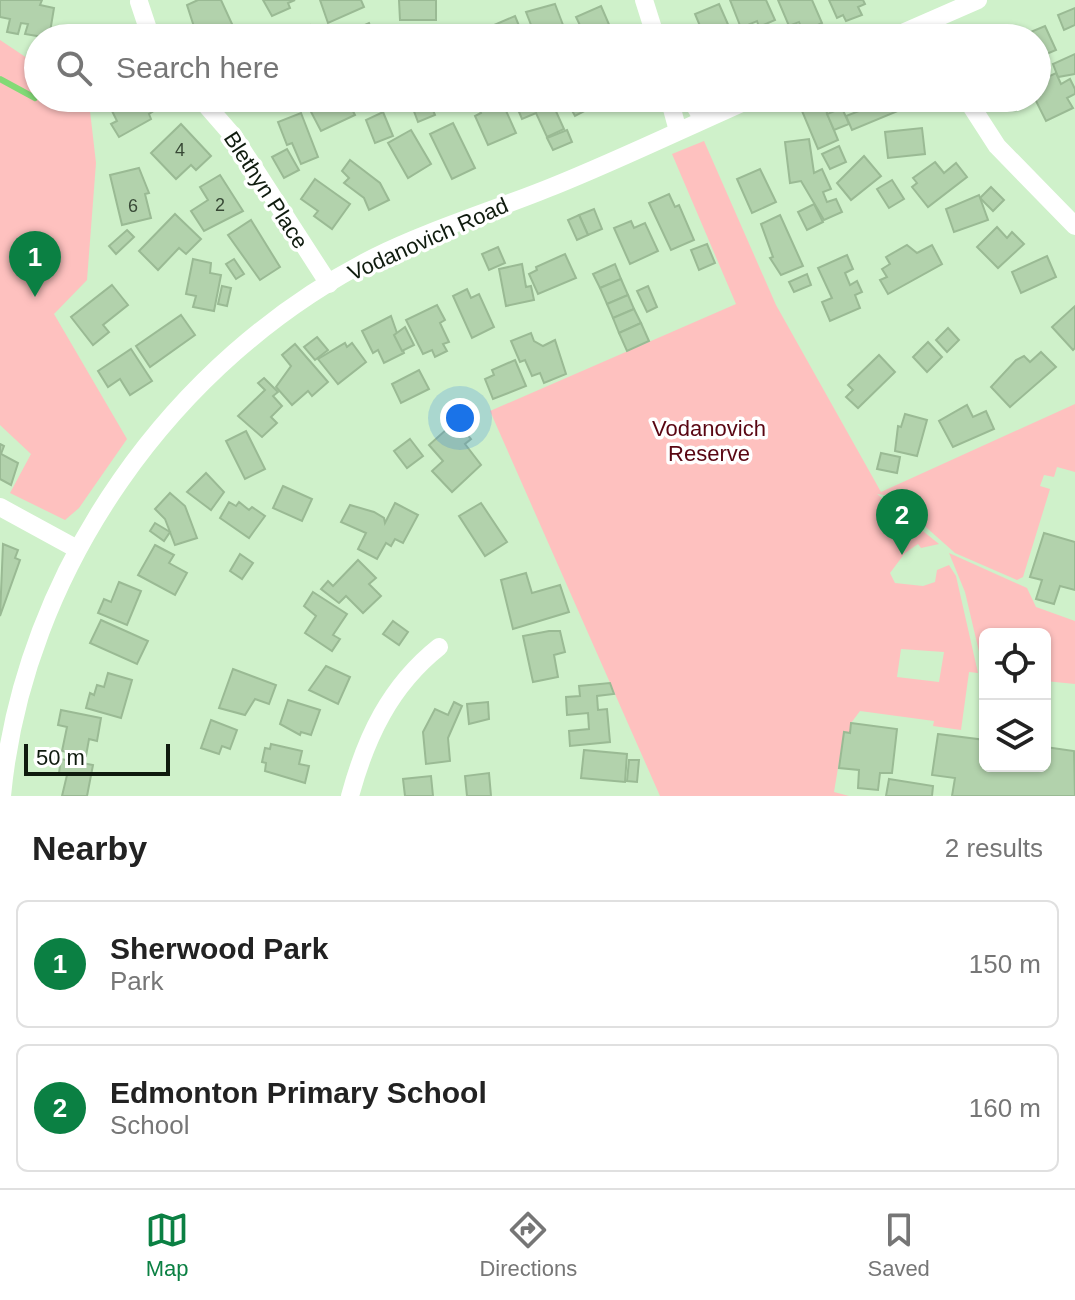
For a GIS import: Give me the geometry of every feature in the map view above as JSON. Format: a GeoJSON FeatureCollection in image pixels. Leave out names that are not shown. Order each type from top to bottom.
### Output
{"type":"FeatureCollection","features":[{"type":"Feature","properties":{"kind":"street"},"geometry":{"type":"LineString","coordinates":[[644,0],[652,24]]}},
{"type":"Feature","properties":{"kind":"street"},"geometry":{"type":"LineString","coordinates":[[942,24],[978,0]]}},
{"type":"Feature","properties":{"kind":"street"},"geometry":{"type":"LineString","coordinates":[[139,2],[146,24]]}},
{"type":"Feature","properties":{"kind":"street","name":"Blethyn Place"},"geometry":{"type":"LineString","coordinates":[[212,112],[234,137],[329,284]]}},
{"type":"Feature","properties":{"kind":"street"},"geometry":{"type":"LineString","coordinates":[[673,112],[678,131]]}},
{"type":"Feature","properties":{"kind":"street"},"geometry":{"type":"LineString","coordinates":[[699,112],[703,119]]}},
{"type":"Feature","properties":{"kind":"street","name":"Vodanovich Road"},"geometry":{"type":"LineString","coordinates":[[2,796],[21,693],[77,549],[131,466],[185,401],[267,326],[329,284],[408,243],[555,186],[720,112]]}},
{"type":"Feature","properties":{"kind":"street"},"geometry":{"type":"LineString","coordinates":[[975,112],[997,146],[1075,226]]}},
{"type":"Feature","properties":{"kind":"street"},"geometry":{"type":"LineString","coordinates":[[0,507],[77,549]]}},
{"type":"Feature","properties":{"kind":"street"},"geometry":{"type":"LineString","coordinates":[[350,796],[367,742],[391,695],[439,647]]}},
{"type":"Feature","properties":{"kind":"green space"},"geometry":{"type":"Polygon","coordinates":[[[0,40],[24,56],[24,112],[90,112],[96,163],[87,280],[54,314],[127,439],[79,508],[65,520],[10,493],[31,454],[0,425],[0,40]]]}},
{"type":"Feature","properties":{"kind":"green space","name":"Vodanovich Reserve"},"geometry":{"type":"Polygon","coordinates":[[[704,141],[776,305],[881,492],[1075,404],[1075,472],[1057,467],[1054,477],[1044,475],[1040,486],[1050,489],[1023,577],[1017,580],[955,553],[891,496],[877,494],[939,544],[921,548],[918,544],[905,553],[890,573],[895,583],[923,586],[935,582],[937,570],[949,565],[956,576],[978,673],[969,672],[961,730],[933,726],[934,721],[860,711],[851,723],[850,733],[844,732],[834,792],[849,796],[660,796],[490,411],[736,304],[672,154],[704,141]],[[901,649],[897,677],[939,682],[944,652],[901,649]]]}},
{"type":"Feature","properties":{"kind":"green space"},"geometry":{"type":"Polygon","coordinates":[[[949,553],[1027,588],[1036,607],[1075,621],[1075,684],[1051,682],[1051,628],[979,628],[979,652],[965,592],[949,553]]]}},
{"type":"Feature","properties":{"kind":"building"},"geometry":{"type":"Polygon","coordinates":[[[0,0],[42,0],[40,5],[54,8],[51,24],[21,23],[18,34],[7,32],[10,19],[0,17],[0,0]]]}},
{"type":"Feature","properties":{"kind":"building"},"geometry":{"type":"Polygon","coordinates":[[[198,0],[221,0],[232,24],[193,24],[187,5],[198,0]]]}},
{"type":"Feature","properties":{"kind":"building"},"geometry":{"type":"Polygon","coordinates":[[[263,0],[295,0],[288,3],[290,8],[272,16],[263,0]]]}},
{"type":"Feature","properties":{"kind":"building"},"geometry":{"type":"Polygon","coordinates":[[[320,0],[361,0],[364,7],[328,23],[320,0]]]}},
{"type":"Feature","properties":{"kind":"building"},"geometry":{"type":"Polygon","coordinates":[[[399,0],[436,0],[436,20],[400,20],[399,0]]]}},
{"type":"Feature","properties":{"kind":"building"},"geometry":{"type":"Polygon","coordinates":[[[730,0],[766,0],[775,20],[766,24],[758,24],[757,21],[739,24],[730,0]]]}},
{"type":"Feature","properties":{"kind":"building"},"geometry":{"type":"Polygon","coordinates":[[[778,0],[812,0],[822,23],[799,22],[788,24],[778,0]]]}},
{"type":"Feature","properties":{"kind":"building"},"geometry":{"type":"Polygon","coordinates":[[[829,0],[863,0],[865,4],[858,7],[862,15],[846,21],[843,15],[837,18],[829,0]]]}},
{"type":"Feature","properties":{"kind":"building"},"geometry":{"type":"Polygon","coordinates":[[[555,4],[563,24],[531,24],[526,12],[555,4]]]}},
{"type":"Feature","properties":{"kind":"building"},"geometry":{"type":"Polygon","coordinates":[[[719,4],[728,24],[699,24],[695,14],[719,4]]]}},
{"type":"Feature","properties":{"kind":"building"},"geometry":{"type":"Polygon","coordinates":[[[601,6],[609,24],[579,24],[576,17],[601,6]]]}},
{"type":"Feature","properties":{"kind":"building"},"geometry":{"type":"Polygon","coordinates":[[[1075,8],[1075,25],[1064,30],[1058,15],[1075,8]]]}},
{"type":"Feature","properties":{"kind":"building"},"geometry":{"type":"Polygon","coordinates":[[[515,16],[518,24],[496,24],[515,16]]]}},
{"type":"Feature","properties":{"kind":"building"},"geometry":{"type":"Polygon","coordinates":[[[1075,54],[1075,74],[1058,77],[1053,64],[1075,54]]]}},
{"type":"Feature","properties":{"kind":"building"},"geometry":{"type":"Polygon","coordinates":[[[1056,73],[1061,84],[1070,79],[1075,94],[1067,98],[1073,108],[1046,121],[1042,112],[1051,112],[1051,75],[1056,73]]]}},
{"type":"Feature","properties":{"kind":"building"},"geometry":{"type":"Polygon","coordinates":[[[112,112],[152,112],[149,114],[151,119],[119,137],[111,124],[117,121],[112,112]]]}},
{"type":"Feature","properties":{"kind":"building"},"geometry":{"type":"Polygon","coordinates":[[[311,112],[353,112],[355,115],[321,131],[311,112]]]}},
{"type":"Feature","properties":{"kind":"building"},"geometry":{"type":"Polygon","coordinates":[[[383,112],[393,136],[375,143],[366,120],[383,112]]]}},
{"type":"Feature","properties":{"kind":"building"},"geometry":{"type":"Polygon","coordinates":[[[414,112],[434,112],[435,115],[418,122],[414,112]]]}},
{"type":"Feature","properties":{"kind":"building"},"geometry":{"type":"Polygon","coordinates":[[[507,112],[516,133],[488,145],[475,116],[507,112]]]}},
{"type":"Feature","properties":{"kind":"building"},"geometry":{"type":"Polygon","coordinates":[[[519,112],[556,112],[564,129],[547,137],[536,113],[522,119],[519,112]]]}},
{"type":"Feature","properties":{"kind":"building"},"geometry":{"type":"Polygon","coordinates":[[[802,112],[827,112],[838,140],[818,149],[802,112]]]}},
{"type":"Feature","properties":{"kind":"building"},"geometry":{"type":"Polygon","coordinates":[[[844,112],[849,124],[834,130],[827,114],[844,112]]]}},
{"type":"Feature","properties":{"kind":"building"},"geometry":{"type":"Polygon","coordinates":[[[856,112],[895,112],[852,130],[846,116],[856,112]]]}},
{"type":"Feature","properties":{"kind":"building"},"geometry":{"type":"Polygon","coordinates":[[[301,113],[318,157],[301,164],[292,143],[287,145],[278,122],[301,113]]]}},
{"type":"Feature","properties":{"kind":"building"},"geometry":{"type":"Polygon","coordinates":[[[453,123],[475,168],[452,179],[430,134],[453,123]]]}},
{"type":"Feature","properties":{"kind":"building"},"geometry":{"type":"Polygon","coordinates":[[[181,124],[211,156],[196,170],[191,165],[176,179],[151,153],[181,124]]]}},
{"type":"Feature","properties":{"kind":"building"},"geometry":{"type":"Polygon","coordinates":[[[922,128],[925,154],[888,158],[885,132],[922,128]]]}},
{"type":"Feature","properties":{"kind":"building"},"geometry":{"type":"Polygon","coordinates":[[[411,130],[431,164],[408,178],[388,143],[411,130]]]}},
{"type":"Feature","properties":{"kind":"building"},"geometry":{"type":"Polygon","coordinates":[[[567,130],[572,142],[553,150],[547,138],[567,130]]]}},
{"type":"Feature","properties":{"kind":"building"},"geometry":{"type":"Polygon","coordinates":[[[809,139],[814,173],[822,169],[831,189],[823,192],[827,202],[836,199],[842,212],[824,220],[801,181],[790,183],[785,142],[809,139]]]}},
{"type":"Feature","properties":{"kind":"building"},"geometry":{"type":"Polygon","coordinates":[[[839,146],[846,162],[830,169],[822,154],[839,146]]]}},
{"type":"Feature","properties":{"kind":"building"},"geometry":{"type":"Polygon","coordinates":[[[287,149],[299,170],[284,178],[272,157],[287,149]]]}},
{"type":"Feature","properties":{"kind":"building"},"geometry":{"type":"Polygon","coordinates":[[[864,156],[881,176],[851,200],[837,183],[864,156]]]}},
{"type":"Feature","properties":{"kind":"building"},"geometry":{"type":"Polygon","coordinates":[[[350,160],[380,183],[389,200],[369,210],[364,198],[344,183],[349,178],[342,171],[350,160]]]}},
{"type":"Feature","properties":{"kind":"building"},"geometry":{"type":"Polygon","coordinates":[[[935,162],[944,173],[956,163],[967,177],[928,207],[912,187],[917,183],[913,178],[935,162]]]}},
{"type":"Feature","properties":{"kind":"building"},"geometry":{"type":"Polygon","coordinates":[[[139,168],[149,193],[145,194],[151,218],[122,225],[110,175],[139,168]]]}},
{"type":"Feature","properties":{"kind":"building"},"geometry":{"type":"Polygon","coordinates":[[[760,169],[776,202],[752,213],[737,179],[760,169]]]}},
{"type":"Feature","properties":{"kind":"building"},"geometry":{"type":"Polygon","coordinates":[[[220,175],[243,211],[204,231],[191,211],[208,200],[200,187],[220,175]]]}},
{"type":"Feature","properties":{"kind":"building"},"geometry":{"type":"Polygon","coordinates":[[[315,179],[350,204],[332,229],[314,216],[318,211],[301,199],[315,179]]]}},
{"type":"Feature","properties":{"kind":"building"},"geometry":{"type":"Polygon","coordinates":[[[892,180],[904,199],[889,208],[877,189],[892,180]]]}},
{"type":"Feature","properties":{"kind":"building"},"geometry":{"type":"Polygon","coordinates":[[[991,187],[1004,200],[993,211],[980,198],[991,187]]]}},
{"type":"Feature","properties":{"kind":"building"},"geometry":{"type":"Polygon","coordinates":[[[669,194],[675,207],[679,205],[694,240],[671,250],[649,203],[669,194]]]}},
{"type":"Feature","properties":{"kind":"building"},"geometry":{"type":"Polygon","coordinates":[[[979,195],[988,220],[954,232],[946,209],[979,195]]]}},
{"type":"Feature","properties":{"kind":"building"},"geometry":{"type":"Polygon","coordinates":[[[814,204],[823,222],[807,230],[798,212],[814,204]]]}},
{"type":"Feature","properties":{"kind":"building"},"geometry":{"type":"Polygon","coordinates":[[[594,209],[602,229],[588,235],[579,215],[594,209]]]}},
{"type":"Feature","properties":{"kind":"building"},"geometry":{"type":"Polygon","coordinates":[[[175,214],[201,239],[186,254],[179,248],[158,270],[139,251],[175,214]]]}},
{"type":"Feature","properties":{"kind":"building"},"geometry":{"type":"Polygon","coordinates":[[[579,215],[588,235],[577,240],[568,220],[579,215]]]}},
{"type":"Feature","properties":{"kind":"building"},"geometry":{"type":"Polygon","coordinates":[[[780,215],[803,266],[781,275],[770,258],[773,257],[761,224],[780,215]]]}},
{"type":"Feature","properties":{"kind":"building"},"geometry":{"type":"Polygon","coordinates":[[[251,220],[280,267],[260,280],[228,235],[251,220]]]}},
{"type":"Feature","properties":{"kind":"building"},"geometry":{"type":"Polygon","coordinates":[[[631,221],[634,228],[645,223],[658,251],[630,264],[614,228],[631,221]]]}},
{"type":"Feature","properties":{"kind":"building"},"geometry":{"type":"Polygon","coordinates":[[[997,227],[1007,238],[1012,232],[1024,244],[998,268],[977,247],[997,227]]]}},
{"type":"Feature","properties":{"kind":"building"},"geometry":{"type":"Polygon","coordinates":[[[127,230],[134,237],[116,254],[109,246],[127,230]]]}},
{"type":"Feature","properties":{"kind":"building"},"geometry":{"type":"Polygon","coordinates":[[[707,244],[715,263],[699,270],[691,250],[707,244]]]}},
{"type":"Feature","properties":{"kind":"building"},"geometry":{"type":"Polygon","coordinates":[[[907,245],[917,253],[932,245],[942,264],[888,294],[880,280],[887,277],[882,269],[890,264],[886,257],[907,245]]]}},
{"type":"Feature","properties":{"kind":"building"},"geometry":{"type":"Polygon","coordinates":[[[498,247],[505,263],[489,270],[482,254],[498,247]]]}},
{"type":"Feature","properties":{"kind":"building"},"geometry":{"type":"Polygon","coordinates":[[[565,254],[576,278],[538,294],[529,274],[537,270],[536,267],[565,254]]]}},
{"type":"Feature","properties":{"kind":"building"},"geometry":{"type":"Polygon","coordinates":[[[847,255],[853,269],[845,273],[850,285],[857,281],[862,292],[855,295],[860,308],[830,321],[822,302],[832,298],[818,268],[847,255]]]}},
{"type":"Feature","properties":{"kind":"building"},"geometry":{"type":"Polygon","coordinates":[[[1047,256],[1056,277],[1021,293],[1012,272],[1047,256]]]}},
{"type":"Feature","properties":{"kind":"building"},"geometry":{"type":"Polygon","coordinates":[[[193,259],[211,263],[210,273],[221,275],[214,311],[193,307],[196,296],[186,294],[193,259]]]}},
{"type":"Feature","properties":{"kind":"building"},"geometry":{"type":"Polygon","coordinates":[[[234,259],[244,274],[236,279],[226,264],[234,259]]]}},
{"type":"Feature","properties":{"kind":"building"},"geometry":{"type":"Polygon","coordinates":[[[522,264],[526,287],[531,286],[534,300],[506,306],[499,269],[522,264]]]}},
{"type":"Feature","properties":{"kind":"building"},"geometry":{"type":"Polygon","coordinates":[[[615,264],[621,279],[600,288],[593,274],[615,264]]]}},
{"type":"Feature","properties":{"kind":"building"},"geometry":{"type":"Polygon","coordinates":[[[807,274],[811,285],[794,292],[789,282],[807,274]]]}},
{"type":"Feature","properties":{"kind":"building"},"geometry":{"type":"Polygon","coordinates":[[[621,279],[628,295],[607,304],[600,288],[621,279]]]}},
{"type":"Feature","properties":{"kind":"building"},"geometry":{"type":"Polygon","coordinates":[[[112,285],[128,305],[103,325],[109,332],[93,345],[71,317],[112,285]]]}},
{"type":"Feature","properties":{"kind":"building"},"geometry":{"type":"Polygon","coordinates":[[[222,286],[231,288],[227,306],[218,304],[222,286]]]}},
{"type":"Feature","properties":{"kind":"building"},"geometry":{"type":"Polygon","coordinates":[[[648,286],[657,307],[647,312],[637,291],[648,286]]]}},
{"type":"Feature","properties":{"kind":"building"},"geometry":{"type":"Polygon","coordinates":[[[467,289],[471,298],[479,294],[494,327],[472,338],[453,296],[467,289]]]}},
{"type":"Feature","properties":{"kind":"building"},"geometry":{"type":"Polygon","coordinates":[[[628,295],[634,309],[613,318],[607,304],[628,295]]]}},
{"type":"Feature","properties":{"kind":"building"},"geometry":{"type":"Polygon","coordinates":[[[437,305],[445,320],[440,323],[449,342],[443,344],[447,351],[435,357],[432,350],[423,354],[406,320],[437,305]]]}},
{"type":"Feature","properties":{"kind":"building"},"geometry":{"type":"Polygon","coordinates":[[[1075,306],[1075,348],[1073,350],[1052,327],[1075,306]]]}},
{"type":"Feature","properties":{"kind":"building"},"geometry":{"type":"Polygon","coordinates":[[[634,309],[641,323],[619,333],[613,318],[634,309]]]}},
{"type":"Feature","properties":{"kind":"building"},"geometry":{"type":"Polygon","coordinates":[[[181,315],[195,335],[150,367],[136,346],[181,315]]]}},
{"type":"Feature","properties":{"kind":"building"},"geometry":{"type":"Polygon","coordinates":[[[391,316],[404,353],[384,363],[378,350],[373,353],[362,331],[391,316]]]}},
{"type":"Feature","properties":{"kind":"building"},"geometry":{"type":"Polygon","coordinates":[[[641,323],[649,341],[627,351],[619,333],[641,323]]]}},
{"type":"Feature","properties":{"kind":"building"},"geometry":{"type":"Polygon","coordinates":[[[405,327],[414,345],[402,351],[394,335],[405,327]]]}},
{"type":"Feature","properties":{"kind":"building"},"geometry":{"type":"Polygon","coordinates":[[[948,328],[959,340],[947,352],[936,340],[948,328]]]}},
{"type":"Feature","properties":{"kind":"building"},"geometry":{"type":"Polygon","coordinates":[[[531,333],[534,341],[543,346],[555,340],[566,374],[544,383],[540,373],[532,376],[525,360],[520,362],[511,341],[531,333]]]}},
{"type":"Feature","properties":{"kind":"building"},"geometry":{"type":"Polygon","coordinates":[[[317,337],[328,350],[315,360],[304,347],[317,337]]]}},
{"type":"Feature","properties":{"kind":"building"},"geometry":{"type":"Polygon","coordinates":[[[928,342],[942,357],[927,372],[913,357],[928,342]]]}},
{"type":"Feature","properties":{"kind":"building"},"geometry":{"type":"Polygon","coordinates":[[[345,343],[347,347],[352,343],[366,362],[338,384],[318,359],[345,343]]]}},
{"type":"Feature","properties":{"kind":"building"},"geometry":{"type":"Polygon","coordinates":[[[295,344],[328,382],[312,396],[308,391],[292,405],[276,387],[291,366],[282,355],[295,344]]]}},
{"type":"Feature","properties":{"kind":"building"},"geometry":{"type":"Polygon","coordinates":[[[131,349],[152,381],[130,395],[120,379],[108,387],[98,371],[131,349]]]}},
{"type":"Feature","properties":{"kind":"building"},"geometry":{"type":"Polygon","coordinates":[[[1041,352],[1056,367],[1010,407],[991,387],[1016,360],[1024,356],[1030,362],[1041,352]]]}},
{"type":"Feature","properties":{"kind":"building"},"geometry":{"type":"Polygon","coordinates":[[[879,355],[895,372],[858,408],[846,397],[853,390],[848,385],[879,355]]]}},
{"type":"Feature","properties":{"kind":"building"},"geometry":{"type":"Polygon","coordinates":[[[515,360],[526,386],[493,399],[485,379],[494,375],[492,370],[515,360]]]}},
{"type":"Feature","properties":{"kind":"building"},"geometry":{"type":"Polygon","coordinates":[[[419,370],[429,389],[401,403],[392,384],[419,370]]]}},
{"type":"Feature","properties":{"kind":"building"},"geometry":{"type":"Polygon","coordinates":[[[264,378],[278,392],[273,396],[282,406],[271,417],[277,423],[262,437],[238,416],[265,390],[258,383],[264,378]]]}},
{"type":"Feature","properties":{"kind":"building"},"geometry":{"type":"Polygon","coordinates":[[[967,405],[973,417],[986,411],[994,429],[953,447],[939,421],[967,405]]]}},
{"type":"Feature","properties":{"kind":"building"},"geometry":{"type":"Polygon","coordinates":[[[905,414],[927,420],[917,456],[895,451],[898,426],[901,427],[905,414]]]}},
{"type":"Feature","properties":{"kind":"building"},"geometry":{"type":"Polygon","coordinates":[[[456,421],[471,439],[465,444],[481,465],[452,492],[432,471],[443,461],[429,445],[456,421]]]}},
{"type":"Feature","properties":{"kind":"building"},"geometry":{"type":"Polygon","coordinates":[[[246,431],[265,469],[245,479],[226,441],[246,431]]]}},
{"type":"Feature","properties":{"kind":"building"},"geometry":{"type":"Polygon","coordinates":[[[410,439],[423,456],[407,468],[394,451],[410,439]]]}},
{"type":"Feature","properties":{"kind":"building"},"geometry":{"type":"Polygon","coordinates":[[[0,444],[4,446],[1,454],[18,463],[11,485],[0,479],[0,444]]]}},
{"type":"Feature","properties":{"kind":"building"},"geometry":{"type":"Polygon","coordinates":[[[881,453],[900,457],[897,473],[877,469],[881,453]]]}},
{"type":"Feature","properties":{"kind":"building"},"geometry":{"type":"Polygon","coordinates":[[[206,473],[224,492],[211,510],[187,492],[206,473]]]}},
{"type":"Feature","properties":{"kind":"building"},"geometry":{"type":"Polygon","coordinates":[[[283,486],[312,499],[302,521],[273,508],[283,486]]]}},
{"type":"Feature","properties":{"kind":"building"},"geometry":{"type":"Polygon","coordinates":[[[170,493],[185,506],[197,538],[175,545],[165,519],[155,509],[170,493]]]}},
{"type":"Feature","properties":{"kind":"building"},"geometry":{"type":"Polygon","coordinates":[[[229,502],[236,506],[239,502],[249,510],[252,507],[265,516],[249,538],[220,518],[229,502]]]}},
{"type":"Feature","properties":{"kind":"building"},"geometry":{"type":"Polygon","coordinates":[[[395,503],[418,515],[403,543],[395,539],[391,546],[386,543],[377,559],[358,549],[366,533],[341,522],[350,505],[374,512],[384,518],[385,523],[395,503]]]}},
{"type":"Feature","properties":{"kind":"building"},"geometry":{"type":"Polygon","coordinates":[[[481,503],[507,542],[485,556],[459,516],[481,503]]]}},
{"type":"Feature","properties":{"kind":"building"},"geometry":{"type":"Polygon","coordinates":[[[155,523],[170,532],[164,541],[150,531],[155,523]]]}},
{"type":"Feature","properties":{"kind":"building"},"geometry":{"type":"Polygon","coordinates":[[[1044,533],[1075,542],[1075,590],[1060,586],[1054,604],[1036,599],[1042,580],[1030,577],[1044,533]]]}},
{"type":"Feature","properties":{"kind":"building"},"geometry":{"type":"Polygon","coordinates":[[[3,544],[18,550],[15,558],[20,560],[0,616],[3,544]]]}},
{"type":"Feature","properties":{"kind":"building"},"geometry":{"type":"Polygon","coordinates":[[[155,545],[174,555],[169,563],[187,573],[175,595],[138,575],[155,545]]]}},
{"type":"Feature","properties":{"kind":"building"},"geometry":{"type":"Polygon","coordinates":[[[240,554],[253,563],[242,579],[230,571],[240,554]]]}},
{"type":"Feature","properties":{"kind":"building"},"geometry":{"type":"Polygon","coordinates":[[[358,560],[376,578],[369,584],[381,596],[363,613],[346,596],[339,603],[321,589],[328,581],[333,586],[358,560]]]}},
{"type":"Feature","properties":{"kind":"building"},"geometry":{"type":"Polygon","coordinates":[[[526,573],[532,593],[560,585],[569,612],[513,629],[501,580],[526,573]]]}},
{"type":"Feature","properties":{"kind":"building"},"geometry":{"type":"Polygon","coordinates":[[[119,582],[141,591],[127,625],[98,613],[104,599],[111,602],[119,582]]]}},
{"type":"Feature","properties":{"kind":"building"},"geometry":{"type":"Polygon","coordinates":[[[313,592],[347,614],[333,635],[340,639],[332,651],[305,633],[316,616],[304,606],[313,592]]]}},
{"type":"Feature","properties":{"kind":"building"},"geometry":{"type":"Polygon","coordinates":[[[101,620],[148,641],[137,664],[90,643],[101,620]]]}},
{"type":"Feature","properties":{"kind":"building"},"geometry":{"type":"Polygon","coordinates":[[[393,621],[408,632],[399,645],[383,634],[393,621]]]}},
{"type":"Feature","properties":{"kind":"building"},"geometry":{"type":"Polygon","coordinates":[[[560,631],[565,652],[554,655],[558,677],[533,682],[523,636],[560,631]]]}},
{"type":"Feature","properties":{"kind":"building"},"geometry":{"type":"Polygon","coordinates":[[[326,666],[350,677],[338,704],[309,690],[326,666]]]}},
{"type":"Feature","properties":{"kind":"building"},"geometry":{"type":"Polygon","coordinates":[[[233,669],[276,685],[269,704],[255,699],[245,715],[219,708],[233,669]]]}},
{"type":"Feature","properties":{"kind":"building"},"geometry":{"type":"Polygon","coordinates":[[[108,673],[132,680],[121,718],[86,708],[90,693],[94,695],[97,685],[104,687],[108,673]]]}},
{"type":"Feature","properties":{"kind":"building"},"geometry":{"type":"Polygon","coordinates":[[[610,683],[614,694],[597,696],[598,710],[607,709],[610,742],[570,746],[569,731],[589,729],[588,713],[567,715],[566,697],[580,696],[579,686],[610,683]]]}},
{"type":"Feature","properties":{"kind":"building"},"geometry":{"type":"Polygon","coordinates":[[[288,700],[320,710],[311,735],[301,732],[300,735],[280,724],[288,700]]]}},
{"type":"Feature","properties":{"kind":"building"},"geometry":{"type":"Polygon","coordinates":[[[454,702],[462,706],[448,738],[450,761],[426,764],[423,732],[435,709],[448,715],[454,702]]]}},
{"type":"Feature","properties":{"kind":"building"},"geometry":{"type":"Polygon","coordinates":[[[488,702],[489,719],[469,724],[467,704],[488,702]]]}},
{"type":"Feature","properties":{"kind":"building"},"geometry":{"type":"Polygon","coordinates":[[[61,710],[101,718],[97,741],[89,739],[86,756],[62,751],[67,727],[58,725],[61,710]]]}},
{"type":"Feature","properties":{"kind":"building"},"geometry":{"type":"Polygon","coordinates":[[[211,720],[237,730],[230,749],[222,746],[219,754],[201,748],[211,720]]]}},
{"type":"Feature","properties":{"kind":"building"},"geometry":{"type":"Polygon","coordinates":[[[851,723],[897,729],[892,773],[880,773],[878,790],[858,788],[859,770],[839,768],[844,732],[850,733],[851,723]]]}},
{"type":"Feature","properties":{"kind":"building"},"geometry":{"type":"Polygon","coordinates":[[[938,734],[979,739],[979,772],[1051,772],[1051,748],[1074,751],[1075,796],[952,796],[955,778],[932,775],[938,734]]]}},
{"type":"Feature","properties":{"kind":"building"},"geometry":{"type":"Polygon","coordinates":[[[271,744],[302,751],[299,764],[309,766],[305,783],[265,771],[266,763],[262,762],[265,748],[270,749],[271,744]]]}},
{"type":"Feature","properties":{"kind":"building"},"geometry":{"type":"Polygon","coordinates":[[[584,750],[627,754],[625,782],[581,778],[584,750]]]}},
{"type":"Feature","properties":{"kind":"building"},"geometry":{"type":"Polygon","coordinates":[[[61,759],[93,765],[87,796],[62,796],[67,775],[59,773],[61,759]]]}},
{"type":"Feature","properties":{"kind":"building"},"geometry":{"type":"Polygon","coordinates":[[[629,760],[639,760],[637,782],[627,781],[629,760]]]}},
{"type":"Feature","properties":{"kind":"building"},"geometry":{"type":"Polygon","coordinates":[[[489,773],[491,796],[467,796],[465,776],[489,773]]]}},
{"type":"Feature","properties":{"kind":"building"},"geometry":{"type":"Polygon","coordinates":[[[431,776],[433,796],[405,796],[403,779],[431,776]]]}},
{"type":"Feature","properties":{"kind":"building"},"geometry":{"type":"Polygon","coordinates":[[[889,779],[933,786],[932,796],[886,796],[889,779]]]}},
{"type":"Feature","properties":{"kind":"waterway"},"geometry":{"type":"LineString","coordinates":[[0,79],[24,92]]}},
{"type":"Feature","properties":{"kind":"place","name":"Sherwood Park"},"geometry":{"type":"Point","coordinates":[35,297]}},
{"type":"Feature","properties":{"kind":"place","name":"Edmonton Primary School"},"geometry":{"type":"Point","coordinates":[902,555]}}]}
